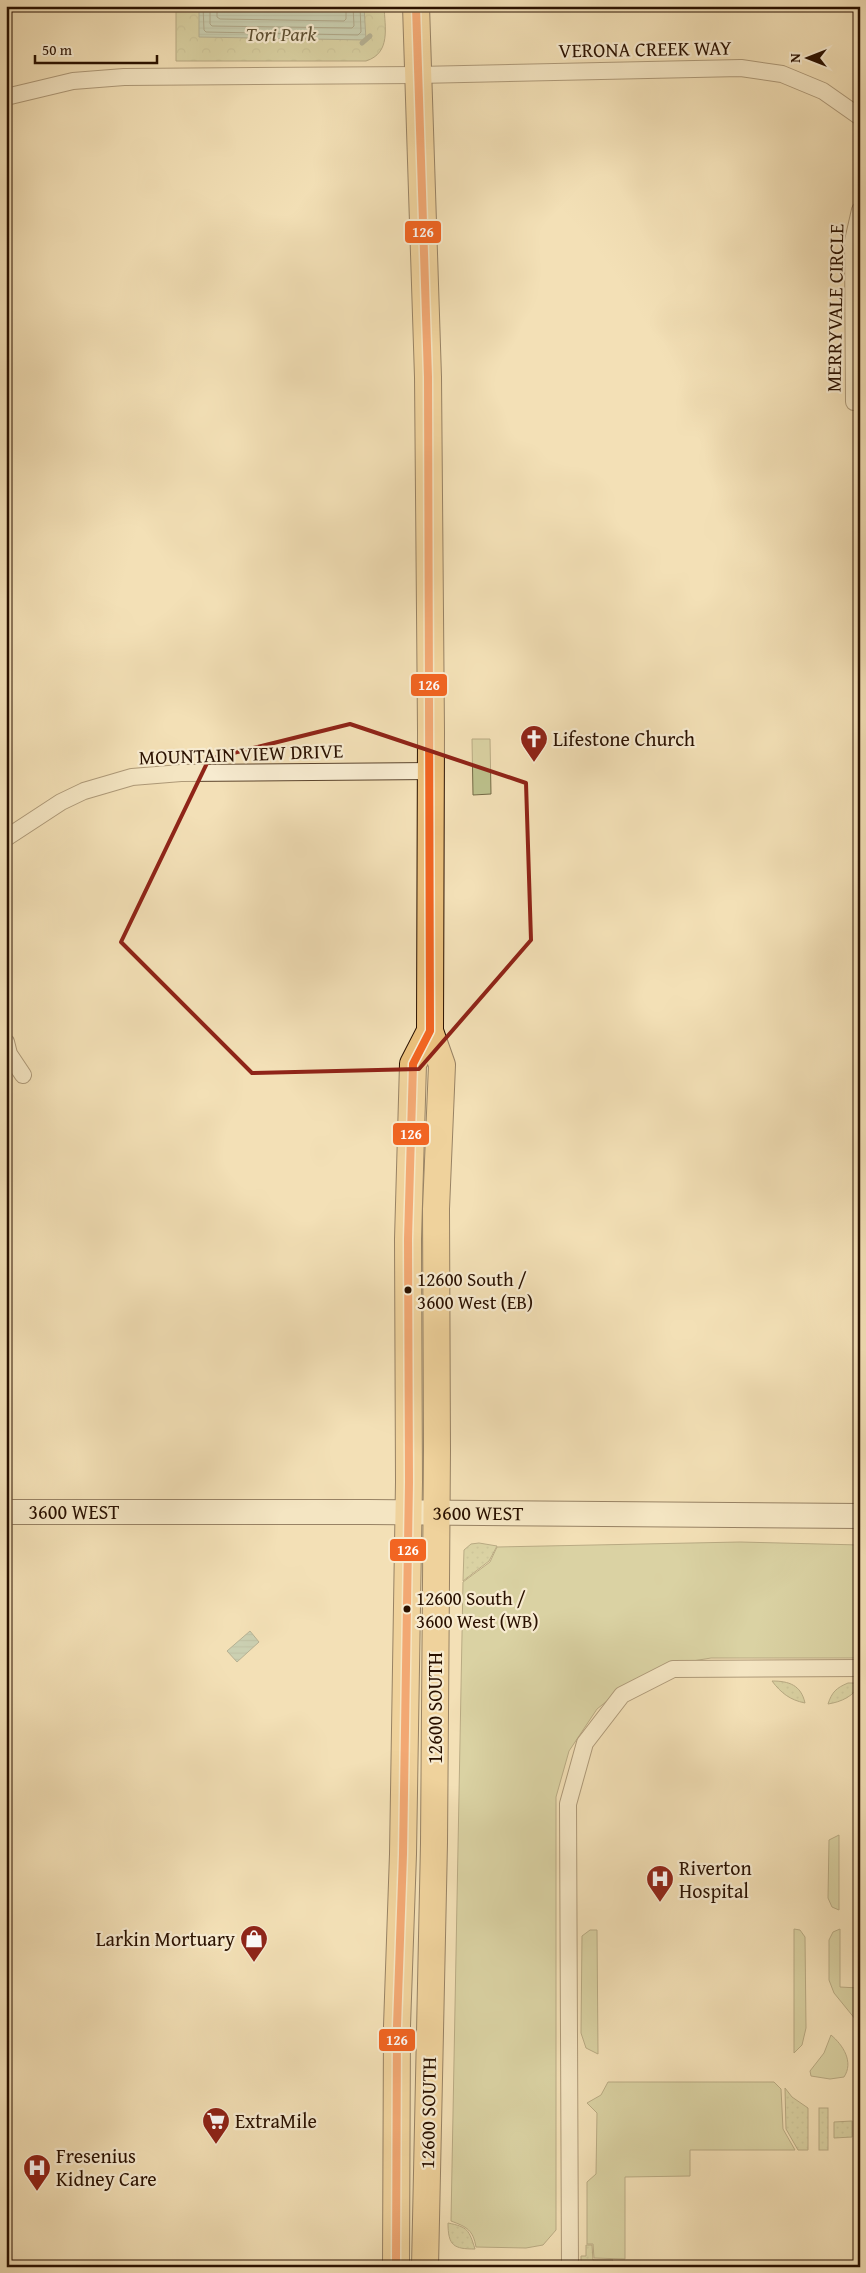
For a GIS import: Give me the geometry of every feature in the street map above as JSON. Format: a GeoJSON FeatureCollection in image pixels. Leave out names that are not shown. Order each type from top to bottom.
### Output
{"type":"FeatureCollection","features":[{"type":"Feature","properties":{"kind":"main road","name":"12600 SOUTH"},"geometry":{"type":"LineString","coordinates":[[416,6],[428,368],[431,771],[430,1031],[442,1065],[436,1209],[434,1843],[425,2267]]}},
{"type":"Feature","properties":{"kind":"main road","name":"12600 SOUTH"},"geometry":{"type":"LineString","coordinates":[[396,2267],[397,2026],[403,1854],[408,1512],[408,1239],[413,1064],[430,1031]]}},
{"type":"Feature","properties":{"kind":"main road","name":"3600 WEST"},"geometry":{"type":"LineString","coordinates":[[6,1512],[408,1512],[860,1516]]}},
{"type":"Feature","properties":{"kind":"street","name":"VERONA CREEK WAY"},"geometry":{"type":"LineString","coordinates":[[6,97],[48,85],[98,78],[418,75],[741,68],[782,74],[823,91],[860,117]]}},
{"type":"Feature","properties":{"kind":"street","name":"MERRYVALE CIRCLE"},"geometry":{"type":"LineString","coordinates":[[860,210],[853,241],[854,402],[860,402]]}},
{"type":"Feature","properties":{"kind":"street","name":"MOUNTAIN VIEW DRIVE"},"geometry":{"type":"LineString","coordinates":[[6,838],[61,802],[100,786],[132,777],[181,773],[431,771]]}},
{"type":"Feature","properties":{"kind":"street"},"geometry":{"type":"LineString","coordinates":[[6,1042],[9,1054],[23,1075]]}},
{"type":"Feature","properties":{"kind":"street"},"geometry":{"type":"LineString","coordinates":[[570,2267],[568,1804],[584,1743],[622,1695],[673,1669],[860,1668]]}},
{"type":"Feature","properties":{"kind":"highlighted area"},"geometry":{"type":"Polygon","coordinates":[[[350,724],[526,783],[531,940],[419,1069],[252,1073],[121,942],[209,759],[350,724]]]}},
{"type":"Feature","properties":{"kind":"green space","name":"Tori Park"},"geometry":{"type":"Polygon","coordinates":[[[176,6],[384,6],[385,39],[380,52],[366,61],[176,61],[176,6]]]}},
{"type":"Feature","properties":{"kind":"green space"},"geometry":{"type":"Polygon","coordinates":[[[472,739],[490,739],[491,794],[473,795],[472,739]]]}},
{"type":"Feature","properties":{"kind":"green space"},"geometry":{"type":"Polygon","coordinates":[[[740,1542],[860,1545],[860,1658],[711,1658],[662,1666],[627,1685],[597,1709],[569,1751],[556,1797],[556,2230],[543,2245],[526,2248],[476,2247],[471,2233],[461,2225],[451,2221],[463,1582],[490,1562],[497,1547],[740,1542]]]}},
{"type":"Feature","properties":{"kind":"green space"},"geometry":{"type":"Polygon","coordinates":[[[479,1543],[497,1546],[489,1561],[463,1581],[464,1550],[471,1544],[479,1543]]]}},
{"type":"Feature","properties":{"kind":"green space"},"geometry":{"type":"Polygon","coordinates":[[[772,1681],[793,1685],[801,1692],[805,1703],[786,1695],[772,1681]]]}},
{"type":"Feature","properties":{"kind":"green space"},"geometry":{"type":"Polygon","coordinates":[[[848,1683],[860,1683],[858,1688],[847,1698],[828,1704],[835,1691],[848,1683]]]}},
{"type":"Feature","properties":{"kind":"green space"},"geometry":{"type":"Polygon","coordinates":[[[839,1835],[839,1910],[832,1907],[828,1898],[829,1840],[839,1835]]]}},
{"type":"Feature","properties":{"kind":"green space"},"geometry":{"type":"Polygon","coordinates":[[[794,1929],[800,1930],[805,1937],[806,2028],[802,2045],[794,2053],[794,1929]]]}},
{"type":"Feature","properties":{"kind":"green space"},"geometry":{"type":"Polygon","coordinates":[[[840,1929],[840,1987],[858,1988],[860,2025],[834,1993],[829,1980],[829,1940],[833,1932],[840,1929]]]}},
{"type":"Feature","properties":{"kind":"green space"},"geometry":{"type":"Polygon","coordinates":[[[590,1930],[597,1930],[598,2054],[586,2048],[581,2033],[582,1936],[590,1930]]]}},
{"type":"Feature","properties":{"kind":"green space"},"geometry":{"type":"Polygon","coordinates":[[[831,2035],[846,2054],[847,2071],[844,2077],[830,2079],[811,2076],[810,2071],[824,2053],[831,2035]]]}},
{"type":"Feature","properties":{"kind":"green space"},"geometry":{"type":"Polygon","coordinates":[[[608,2082],[774,2082],[781,2089],[783,2129],[795,2150],[690,2150],[690,2176],[625,2177],[625,2259],[594,2258],[593,2244],[587,2244],[587,2182],[596,2174],[597,2113],[587,2103],[601,2095],[608,2082]]]}},
{"type":"Feature","properties":{"kind":"green space"},"geometry":{"type":"Polygon","coordinates":[[[785,2088],[792,2097],[808,2108],[808,2150],[798,2150],[786,2129],[785,2088]]]}},
{"type":"Feature","properties":{"kind":"green space"},"geometry":{"type":"Polygon","coordinates":[[[819,2108],[828,2108],[828,2150],[819,2150],[819,2108]]]}},
{"type":"Feature","properties":{"kind":"green space"},"geometry":{"type":"Polygon","coordinates":[[[852,2121],[852,2137],[834,2138],[834,2122],[852,2121]]]}},
{"type":"Feature","properties":{"kind":"green space"},"geometry":{"type":"Polygon","coordinates":[[[448,2223],[467,2230],[475,2249],[454,2245],[449,2237],[448,2223]]]}},
{"type":"Feature","properties":{"kind":"green space"},"geometry":{"type":"Polygon","coordinates":[[[586,2245],[592,2245],[593,2260],[613,2260],[607,2267],[581,2267],[581,2256],[586,2256],[586,2245]]]}},
{"type":"Feature","properties":{"kind":"green space"},"geometry":{"type":"Polygon","coordinates":[[[710,2265],[809,2267],[710,2267],[710,2265]]]}},
{"type":"Feature","properties":{"kind":"water"},"geometry":{"type":"Polygon","coordinates":[[[199,6],[364,6],[366,40],[199,37],[199,6]]]}},
{"type":"Feature","properties":{"kind":"water"},"geometry":{"type":"Polygon","coordinates":[[[250,1631],[259,1642],[237,1662],[227,1651],[250,1631]]]}},
{"type":"Feature","properties":{"kind":"waterway"},"geometry":{"type":"LineString","coordinates":[[362,43],[370,36]]}},
{"type":"Feature","properties":{"kind":"transit line","name":"126"},"geometry":{"type":"LineString","coordinates":[[396,2267],[397,2026],[403,1854],[409,1482],[408,1239],[413,1064],[430,1031],[428,377],[416,6]]}},
{"type":"Feature","properties":{"kind":"place","name":"Lifestone Church"},"geometry":{"type":"Point","coordinates":[534,763]}},
{"type":"Feature","properties":{"kind":"place","name":"12600 South / 3600 West (EB)"},"geometry":{"type":"Point","coordinates":[408,1290]}},
{"type":"Feature","properties":{"kind":"place","name":"12600 South / 3600 West (WB)"},"geometry":{"type":"Point","coordinates":[407,1609]}},
{"type":"Feature","properties":{"kind":"place","name":"Riverton Hospital"},"geometry":{"type":"Point","coordinates":[660,1903]}},
{"type":"Feature","properties":{"kind":"place","name":"Larkin Mortuary"},"geometry":{"type":"Point","coordinates":[254,1963]}},
{"type":"Feature","properties":{"kind":"place","name":"ExtraMile"},"geometry":{"type":"Point","coordinates":[216,2145]}},
{"type":"Feature","properties":{"kind":"place","name":"Fresenius Kidney Care"},"geometry":{"type":"Point","coordinates":[37,2192]}}]}
